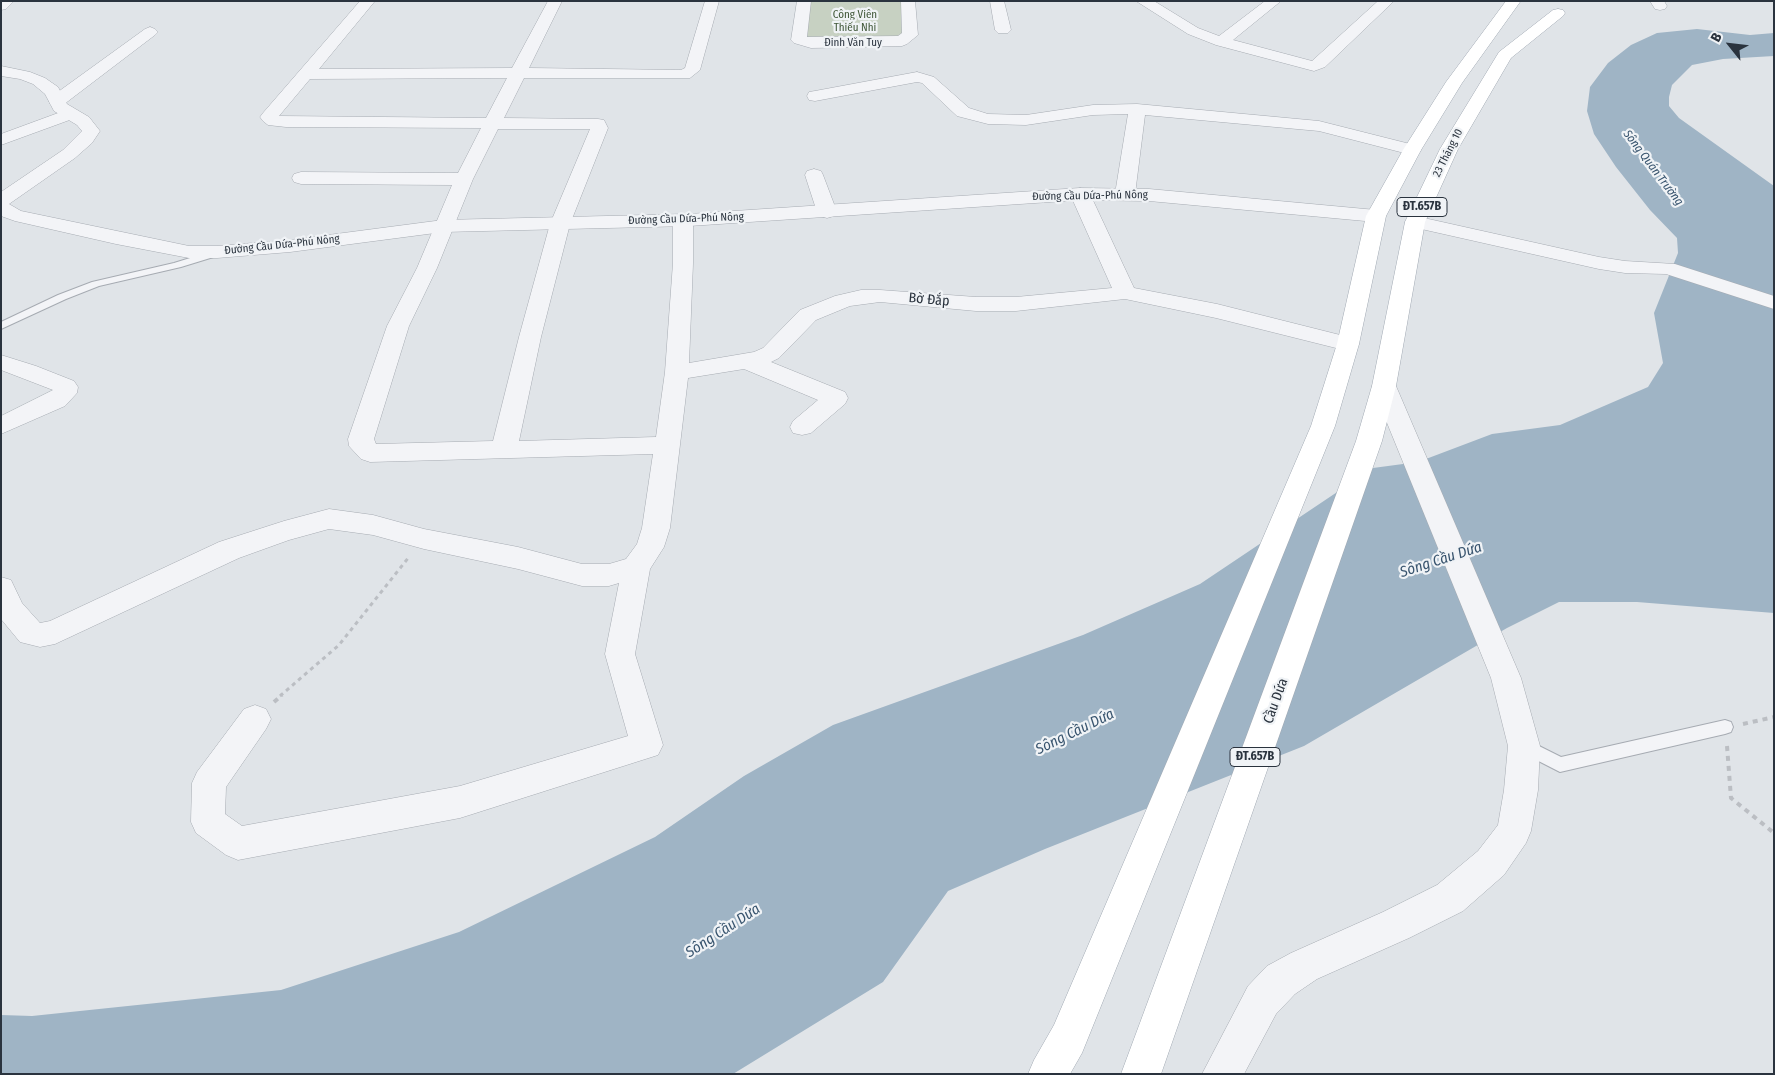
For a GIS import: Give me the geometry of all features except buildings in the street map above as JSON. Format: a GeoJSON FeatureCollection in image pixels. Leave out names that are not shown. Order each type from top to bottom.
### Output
{"type":"FeatureCollection","features":[{"type":"Feature","properties":{"kind":"main road","name":"ĐT.657B"},"geometry":{"type":"LineString","coordinates":[[1048,1074],[1068,1039],[1322,426],[1348,344],[1376,216],[1412,150],[1454,82],[1520,6],[1560,5]]}},
{"type":"Feature","properties":{"kind":"main road","name":"23 Tháng 10"},"geometry":{"type":"LineString","coordinates":[[1369,441],[1384,386],[1415,222],[1449,149],[1505,56],[1560,5]]}},
{"type":"Feature","properties":{"kind":"main road"},"geometry":{"type":"LineString","coordinates":[[1376,216],[1415,222]]}},
{"type":"Feature","properties":{"kind":"main road","name":"Cầu Dứa"},"geometry":{"type":"LineString","coordinates":[[1141,1074],[1369,441]]}},
{"type":"Feature","properties":{"kind":"street"},"geometry":{"type":"LineString","coordinates":[[1,6],[7,1]]}},
{"type":"Feature","properties":{"kind":"street"},"geometry":{"type":"LineString","coordinates":[[368,1],[269,117],[274,121],[286,122],[598,124],[600,128],[560,224],[530,337],[504,450]]}},
{"type":"Feature","properties":{"kind":"street"},"geometry":{"type":"LineString","coordinates":[[555,1],[491,123],[443,226],[428,268],[398,326],[361,439],[362,446],[370,453],[668,445]]}},
{"type":"Feature","properties":{"kind":"street"},"geometry":{"type":"LineString","coordinates":[[307,74],[518,73],[684,75],[692,70],[712,1]]}},
{"type":"Feature","properties":{"kind":"street","name":"Đinh Văn Tuy"},"geometry":{"type":"LineString","coordinates":[[804,1],[800,40],[810,43],[839,43],[896,42],[907,38],[910,35],[908,1]]}},
{"type":"Feature","properties":{"kind":"street"},"geometry":{"type":"LineString","coordinates":[[998,1],[1003,30]]}},
{"type":"Feature","properties":{"kind":"street"},"geometry":{"type":"LineString","coordinates":[[1143,1],[1185,27],[1220,42],[1314,66],[1319,64],[1387,1]]}},
{"type":"Feature","properties":{"kind":"street"},"geometry":{"type":"LineString","coordinates":[[1220,42],[1274,1]]}},
{"type":"Feature","properties":{"kind":"street"},"geometry":{"type":"LineString","coordinates":[[1,140],[63,107],[150,32]]}},
{"type":"Feature","properties":{"kind":"street"},"geometry":{"type":"LineString","coordinates":[[1,70],[24,75],[39,81],[52,91],[63,107],[83,121],[91,131],[86,139],[1,201]]}},
{"type":"Feature","properties":{"kind":"street"},"geometry":{"type":"LineString","coordinates":[[815,96],[917,77],[928,80],[963,112],[988,119],[1026,120],[1093,110],[1137,109],[1319,126],[1412,150]]}},
{"type":"Feature","properties":{"kind":"street"},"geometry":{"type":"LineString","coordinates":[[1125,194],[1137,109]]}},
{"type":"Feature","properties":{"kind":"street"},"geometry":{"type":"LineString","coordinates":[[814,175],[827,212]]}},
{"type":"Feature","properties":{"kind":"street"},"geometry":{"type":"LineString","coordinates":[[301,178],[464,179]]}},
{"type":"Feature","properties":{"kind":"street"},"geometry":{"type":"LineString","coordinates":[[1080,194],[1125,292]]}},
{"type":"Feature","properties":{"kind":"street","name":"Đường Cầu Dứa-Phú Nông"},"geometry":{"type":"LineString","coordinates":[[1,208],[15,215],[189,252],[217,252],[290,246],[443,226],[683,220],[1080,194],[1125,194],[1260,204],[1376,216]]}},
{"type":"Feature","properties":{"kind":"street"},"geometry":{"type":"LineString","coordinates":[[255,719],[209,783],[208,822],[238,843],[460,802],[647,745],[620,654],[636,567],[650,547],[656,528],[677,372],[683,220]]}},
{"type":"Feature","properties":{"kind":"street"},"geometry":{"type":"LineString","coordinates":[[1415,222],[1599,263],[1625,267],[1668,268],[1774,303]]}},
{"type":"Feature","properties":{"kind":"street","name":"Bờ Đắp"},"geometry":{"type":"LineString","coordinates":[[677,372],[747,361],[771,353],[808,315],[842,301],[880,296],[976,304],[1016,304],[1070,300],[1125,292],[1217,311],[1348,344]]}},
{"type":"Feature","properties":{"kind":"street"},"geometry":{"type":"LineString","coordinates":[[747,361],[836,398],[802,427]]}},
{"type":"Feature","properties":{"kind":"street"},"geometry":{"type":"LineString","coordinates":[[1,362],[66,387],[65,393],[56,400],[1,426]]}},
{"type":"Feature","properties":{"kind":"street"},"geometry":{"type":"LineString","coordinates":[[1222,1074],[1262,1000],[1281,980],[1304,966],[1396,925],[1450,898],[1491,863],[1514,831],[1524,746],[1506,678],[1384,386]]}},
{"type":"Feature","properties":{"kind":"street"},"geometry":{"type":"LineString","coordinates":[[1,588],[11,610],[22,625],[31,633],[40,635],[55,632],[229,550],[318,521],[344,520],[518,558],[582,575],[609,575],[636,567]]}},
{"type":"Feature","properties":{"kind":"lane"},"geometry":{"type":"LineString","coordinates":[[1,326],[62,297],[96,284],[177,265],[217,252]]}},
{"type":"Feature","properties":{"kind":"lane"},"geometry":{"type":"LineString","coordinates":[[1524,746],[1560,765],[1725,727]]}},
{"type":"Feature","properties":{"kind":"path"},"geometry":{"type":"LineString","coordinates":[[255,719],[339,645],[424,539]]}},
{"type":"Feature","properties":{"kind":"path"},"geometry":{"type":"LineString","coordinates":[[1774,717],[1725,727],[1731,798],[1774,833]]}},
{"type":"Feature","properties":{"kind":"green space","name":"Công Viên Thiếu Nhi"},"geometry":{"type":"Polygon","coordinates":[[[809,1],[902,1],[902,37],[818,41],[805,37],[809,1]]]}},
{"type":"Feature","properties":{"kind":"water"},"geometry":{"type":"Polygon","coordinates":[[[1697,29],[1750,35],[1774,33],[1774,56],[1723,59],[1692,65],[1672,85],[1669,106],[1679,118],[1774,186],[1774,613],[1637,602],[1559,602],[1507,628],[1304,746],[1045,849],[948,891],[883,982],[733,1074],[1,1074],[1,1015],[32,1016],[281,990],[459,932],[655,837],[744,776],[833,725],[1083,635],[1200,584],[1373,468],[1418,462],[1492,434],[1560,425],[1648,387],[1663,363],[1654,313],[1678,253],[1677,238],[1650,210],[1616,167],[1594,134],[1587,111],[1590,87],[1608,63],[1631,45],[1657,33],[1697,29]]]}},
{"type":"Feature","properties":{"kind":"water label","name":"Sông Quán Trường"},"geometry":{"type":"Point","coordinates":[1653,168]}},
{"type":"Feature","properties":{"kind":"water label","name":"Sông Cầu Dứa"},"geometry":{"type":"Point","coordinates":[1441,560]}},
{"type":"Feature","properties":{"kind":"water label","name":"Sông Cầu Dứa"},"geometry":{"type":"Point","coordinates":[1075,732]}},
{"type":"Feature","properties":{"kind":"water label","name":"Sông Cầu Dứa"},"geometry":{"type":"Point","coordinates":[723,931]}}]}
